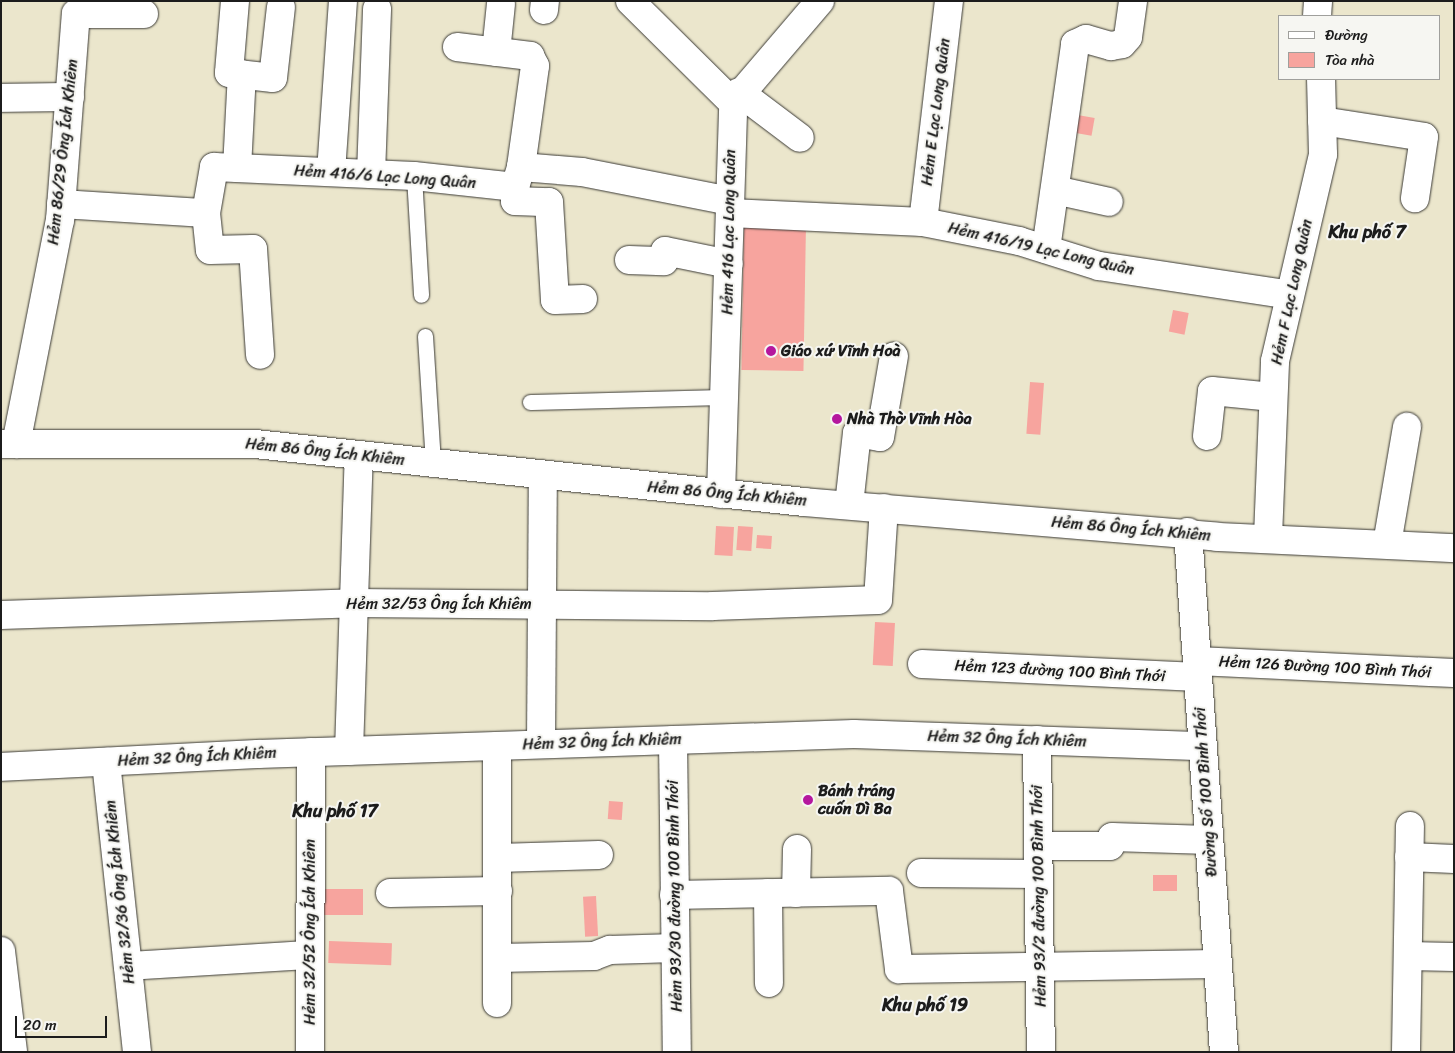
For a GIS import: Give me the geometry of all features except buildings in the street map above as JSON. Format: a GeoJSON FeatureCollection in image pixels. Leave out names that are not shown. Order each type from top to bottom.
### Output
{"type":"FeatureCollection","features":[{"type":"Feature","properties":{"kind":"street"},"geometry":{"type":"LineString","coordinates":[[235,1],[229,72],[242,74],[273,78],[281,7]]}},
{"type":"Feature","properties":{"kind":"street"},"geometry":{"type":"LineString","coordinates":[[331,172],[343,1]]}},
{"type":"Feature","properties":{"kind":"street"},"geometry":{"type":"LineString","coordinates":[[630,1],[736,97],[800,138]]}},
{"type":"Feature","properties":{"kind":"street"},"geometry":{"type":"LineString","coordinates":[[736,97],[820,1]]}},
{"type":"Feature","properties":{"kind":"street","name":"Hẻm E Lạc Long Quân"},"geometry":{"type":"LineString","coordinates":[[923,222],[948,1]]}},
{"type":"Feature","properties":{"kind":"street"},"geometry":{"type":"LineString","coordinates":[[1046,249],[1075,44],[1086,39],[1111,46],[1122,44],[1128,37],[1133,1]]}},
{"type":"Feature","properties":{"kind":"street"},"geometry":{"type":"LineString","coordinates":[[1317,15],[1318,1]]}},
{"type":"Feature","properties":{"kind":"street"},"geometry":{"type":"LineString","coordinates":[[496,52],[501,4]]}},
{"type":"Feature","properties":{"kind":"street"},"geometry":{"type":"LineString","coordinates":[[370,174],[376,9]]}},
{"type":"Feature","properties":{"kind":"street","name":"Hẻm 86/29 Ông Ích Khiêm"},"geometry":{"type":"LineString","coordinates":[[9,444],[61,204],[76,14],[144,14]]}},
{"type":"Feature","properties":{"kind":"street"},"geometry":{"type":"LineString","coordinates":[[457,47],[530,56],[534,66],[515,201],[549,202],[555,300],[583,299]]}},
{"type":"Feature","properties":{"kind":"street"},"geometry":{"type":"LineString","coordinates":[[237,168],[242,74]]}},
{"type":"Feature","properties":{"kind":"street","name":"Hẻm F Lạc Long Quân"},"geometry":{"type":"LineString","coordinates":[[1268,538],[1275,361],[1323,154],[1321,80]]}},
{"type":"Feature","properties":{"kind":"street"},"geometry":{"type":"LineString","coordinates":[[1,98],[70,97]]}},
{"type":"Feature","properties":{"kind":"street","name":"Hẻm 416 Lạc Long Quân"},"geometry":{"type":"LineString","coordinates":[[721,494],[730,207],[736,97]]}},
{"type":"Feature","properties":{"kind":"street"},"geometry":{"type":"LineString","coordinates":[[1322,121],[1424,137],[1415,198]]}},
{"type":"Feature","properties":{"kind":"street","name":"Hẻm 416/6 Lạc Long Quân"},"geometry":{"type":"LineString","coordinates":[[206,213],[214,167],[414,176],[518,177],[582,172],[730,207]]}},
{"type":"Feature","properties":{"kind":"street"},"geometry":{"type":"LineString","coordinates":[[1054,190],[1109,202]]}},
{"type":"Feature","properties":{"kind":"street"},"geometry":{"type":"LineString","coordinates":[[61,204],[206,213],[210,250],[253,249],[260,355]]}},
{"type":"Feature","properties":{"kind":"street","name":"Hẻm 416/19 Lạc Long Quân"},"geometry":{"type":"LineString","coordinates":[[730,207],[923,222],[1046,249],[1100,266],[1290,295]]}},
{"type":"Feature","properties":{"kind":"street"},"geometry":{"type":"LineString","coordinates":[[629,260],[664,261],[665,251],[728,264]]}},
{"type":"Feature","properties":{"kind":"street"},"geometry":{"type":"LineString","coordinates":[[849,505],[857,433],[880,437],[894,356]]}},
{"type":"Feature","properties":{"kind":"street"},"geometry":{"type":"LineString","coordinates":[[1207,436],[1212,390],[1274,397]]}},
{"type":"Feature","properties":{"kind":"street"},"geometry":{"type":"LineString","coordinates":[[1387,544],[1407,427]]}},
{"type":"Feature","properties":{"kind":"street","name":"Hẻm 86 Ông Ích Khiêm"},"geometry":{"type":"LineString","coordinates":[[9,444],[255,444],[721,494],[1188,532],[1217,537],[1454,548]]}},
{"type":"Feature","properties":{"kind":"street"},"geometry":{"type":"LineString","coordinates":[[349,751],[358,455]]}},
{"type":"Feature","properties":{"kind":"street"},"geometry":{"type":"LineString","coordinates":[[541,744],[542,475]]}},
{"type":"Feature","properties":{"kind":"street","name":"Hẻm 32/53 Ông Ích Khiêm"},"geometry":{"type":"LineString","coordinates":[[1,615],[354,603],[713,606],[878,600],[884,508]]}},
{"type":"Feature","properties":{"kind":"street","name":"Đường Số 100 Bình Thới"},"geometry":{"type":"LineString","coordinates":[[1188,532],[1224,1052]]}},
{"type":"Feature","properties":{"kind":"street","name":"Hẻm 123 đường 100 Bình Thới"},"geometry":{"type":"LineString","coordinates":[[922,664],[1197,669]]}},
{"type":"Feature","properties":{"kind":"street","name":"Hẻm 126 Đường 100 Bình Thới"},"geometry":{"type":"LineString","coordinates":[[1197,669],[1454,673]]}},
{"type":"Feature","properties":{"kind":"street","name":"Hẻm 32 Ông Ích Khiêm"},"geometry":{"type":"LineString","coordinates":[[1,767],[311,752],[854,734],[1203,746]]}},
{"type":"Feature","properties":{"kind":"street","name":"Hẻm 93/30 đường 100 Bình Thới"},"geometry":{"type":"LineString","coordinates":[[673,740],[677,1052]]}},
{"type":"Feature","properties":{"kind":"street","name":"Hẻm 93/2 đường 100 Bình Thới"},"geometry":{"type":"LineString","coordinates":[[1037,740],[1040,1052]]}},
{"type":"Feature","properties":{"kind":"street"},"geometry":{"type":"LineString","coordinates":[[497,746],[497,1003]]}},
{"type":"Feature","properties":{"kind":"street","name":"Hẻm 32/52 Ông Ích Khiêm"},"geometry":{"type":"LineString","coordinates":[[310,1052],[311,752]]}},
{"type":"Feature","properties":{"kind":"street","name":"Hẻm 32/36 Ông Ích Khiêm"},"geometry":{"type":"LineString","coordinates":[[106,762],[137,1052]]}},
{"type":"Feature","properties":{"kind":"street"},"geometry":{"type":"LineString","coordinates":[[1406,1052],[1410,826]]}},
{"type":"Feature","properties":{"kind":"street"},"geometry":{"type":"LineString","coordinates":[[1038,846],[1110,846],[1112,837],[1209,840]]}},
{"type":"Feature","properties":{"kind":"street"},"geometry":{"type":"LineString","coordinates":[[796,893],[797,850]]}},
{"type":"Feature","properties":{"kind":"street"},"geometry":{"type":"LineString","coordinates":[[498,858],[599,855]]}},
{"type":"Feature","properties":{"kind":"street"},"geometry":{"type":"LineString","coordinates":[[1410,857],[1454,859]]}},
{"type":"Feature","properties":{"kind":"street"},"geometry":{"type":"LineString","coordinates":[[921,873],[1038,874]]}},
{"type":"Feature","properties":{"kind":"street"},"geometry":{"type":"LineString","coordinates":[[390,893],[498,891]]}},
{"type":"Feature","properties":{"kind":"street"},"geometry":{"type":"LineString","coordinates":[[674,895],[890,891],[899,969],[1218,964]]}},
{"type":"Feature","properties":{"kind":"street"},"geometry":{"type":"LineString","coordinates":[[768,893],[768,983]]}},
{"type":"Feature","properties":{"kind":"street"},"geometry":{"type":"LineString","coordinates":[[498,958],[594,956],[610,950],[675,948]]}},
{"type":"Feature","properties":{"kind":"street"},"geometry":{"type":"LineString","coordinates":[[1,951],[13,1052]]}},
{"type":"Feature","properties":{"kind":"street"},"geometry":{"type":"LineString","coordinates":[[128,966],[310,956]]}},
{"type":"Feature","properties":{"kind":"street"},"geometry":{"type":"LineString","coordinates":[[1408,956],[1454,957]]}},
{"type":"Feature","properties":{"kind":"lane"},"geometry":{"type":"LineString","coordinates":[[414,176],[421,295]]}},
{"type":"Feature","properties":{"kind":"lane"},"geometry":{"type":"LineString","coordinates":[[425,336],[433,463]]}},
{"type":"Feature","properties":{"kind":"lane"},"geometry":{"type":"LineString","coordinates":[[530,402],[724,397]]}},
{"type":"Feature","properties":{"kind":"place","name":"Giáo xứ Vĩnh Hoà"},"geometry":{"type":"Point","coordinates":[771,351]}},
{"type":"Feature","properties":{"kind":"place","name":"Nhà Thờ Vĩnh Hòa"},"geometry":{"type":"Point","coordinates":[837,419]}},
{"type":"Feature","properties":{"kind":"place","name":"Bánh tráng cuốn Dì Ba"},"geometry":{"type":"Point","coordinates":[808,800]}},
{"type":"Feature","properties":{"kind":"district","name":"Khu phố 7"},"geometry":{"type":"Point","coordinates":[1367,232]}},
{"type":"Feature","properties":{"kind":"district","name":"Khu phố 17"},"geometry":{"type":"Point","coordinates":[335,811]}},
{"type":"Feature","properties":{"kind":"district","name":"Khu phố 19"},"geometry":{"type":"Point","coordinates":[925,1005]}}]}
